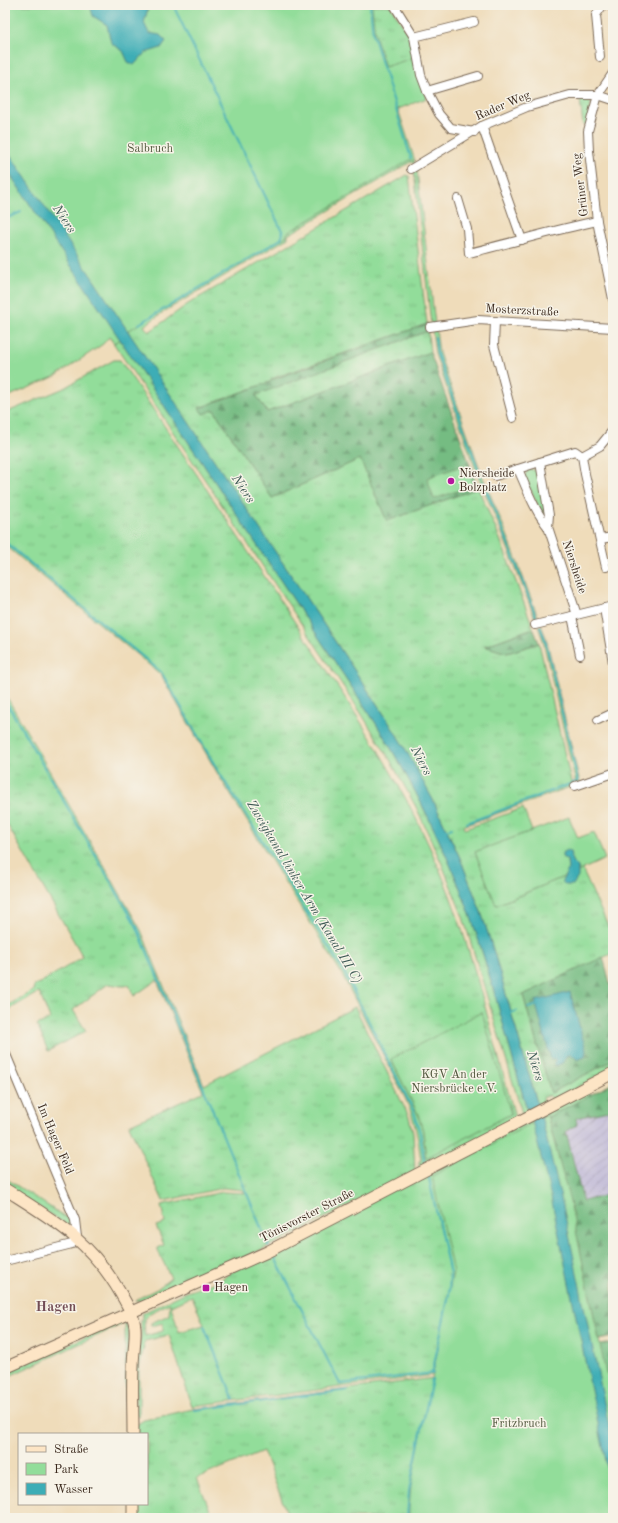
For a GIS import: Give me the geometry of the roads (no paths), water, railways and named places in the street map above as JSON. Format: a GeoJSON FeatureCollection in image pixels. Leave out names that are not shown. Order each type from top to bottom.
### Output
{"type":"FeatureCollection","features":[{"type":"Feature","properties":{"kind":"main road","name":"Tönisvorster Straße"},"geometry":{"type":"LineString","coordinates":[[5,1368],[271,1250],[613,1073]]}},
{"type":"Feature","properties":{"kind":"main road"},"geometry":{"type":"LineString","coordinates":[[5,1189],[59,1223],[77,1237],[106,1271],[131,1312],[135,1327],[132,1373],[133,1433]]}},
{"type":"Feature","properties":{"kind":"main road"},"geometry":{"type":"LineString","coordinates":[[133,1505],[133,1518]]}},
{"type":"Feature","properties":{"kind":"street"},"geometry":{"type":"LineString","coordinates":[[394,5],[414,37],[420,75],[439,114],[448,126],[454,129],[474,132]]}},
{"type":"Feature","properties":{"kind":"street"},"geometry":{"type":"LineString","coordinates":[[600,57],[596,15],[602,5]]}},
{"type":"Feature","properties":{"kind":"street"},"geometry":{"type":"LineString","coordinates":[[611,5],[613,9]]}},
{"type":"Feature","properties":{"kind":"street"},"geometry":{"type":"LineString","coordinates":[[414,37],[474,22]]}},
{"type":"Feature","properties":{"kind":"street","name":"Grüner Weg"},"geometry":{"type":"LineString","coordinates":[[613,72],[598,95],[588,131],[588,151],[597,221],[613,299]]}},
{"type":"Feature","properties":{"kind":"street"},"geometry":{"type":"LineString","coordinates":[[427,91],[478,76]]}},
{"type":"Feature","properties":{"kind":"street","name":"Rader Weg"},"geometry":{"type":"LineString","coordinates":[[411,169],[482,126],[527,107],[553,99],[570,96],[598,95],[613,100]]}},
{"type":"Feature","properties":{"kind":"street"},"geometry":{"type":"LineString","coordinates":[[482,126],[522,240]]}},
{"type":"Feature","properties":{"kind":"street"},"geometry":{"type":"LineString","coordinates":[[458,200],[467,229],[468,253],[597,221]]}},
{"type":"Feature","properties":{"kind":"street","name":"Mosterzstraße"},"geometry":{"type":"LineString","coordinates":[[430,327],[478,320],[613,328]]}},
{"type":"Feature","properties":{"kind":"street"},"geometry":{"type":"LineString","coordinates":[[495,321],[494,346],[513,418]]}},
{"type":"Feature","properties":{"kind":"street"},"geometry":{"type":"LineString","coordinates":[[582,456],[600,446],[613,430]]}},
{"type":"Feature","properties":{"kind":"street"},"geometry":{"type":"LineString","coordinates":[[495,476],[575,451],[582,456],[606,568]]}},
{"type":"Feature","properties":{"kind":"street","name":"Niersheide"},"geometry":{"type":"LineString","coordinates":[[540,462],[549,515],[548,527],[574,615],[580,655]]}},
{"type":"Feature","properties":{"kind":"street","name":"Niersheide"},"geometry":{"type":"LineString","coordinates":[[518,470],[534,506],[541,519],[548,527]]}},
{"type":"Feature","properties":{"kind":"street"},"geometry":{"type":"LineString","coordinates":[[600,539],[613,537]]}},
{"type":"Feature","properties":{"kind":"street"},"geometry":{"type":"LineString","coordinates":[[535,625],[613,606]]}},
{"type":"Feature","properties":{"kind":"street"},"geometry":{"type":"LineString","coordinates":[[604,608],[613,663]]}},
{"type":"Feature","properties":{"kind":"street"},"geometry":{"type":"LineString","coordinates":[[598,720],[613,713]]}},
{"type":"Feature","properties":{"kind":"street"},"geometry":{"type":"LineString","coordinates":[[575,786],[613,773]]}},
{"type":"Feature","properties":{"kind":"street","name":"Im Hager Feld"},"geometry":{"type":"LineString","coordinates":[[5,1052],[76,1220],[77,1237]]}},
{"type":"Feature","properties":{"kind":"street"},"geometry":{"type":"LineString","coordinates":[[5,1261],[72,1244],[77,1237]]}},
{"type":"Feature","properties":{"kind":"water"},"geometry":{"type":"Polygon","coordinates":[[[90,5],[149,5],[144,23],[149,33],[160,35],[166,41],[161,48],[145,53],[134,65],[128,62],[123,51],[111,43],[107,25],[93,16],[90,5]]]}},
{"type":"Feature","properties":{"kind":"water"},"geometry":{"type":"Polygon","coordinates":[[[5,147],[385,716],[406,750],[433,800],[460,858],[481,912],[493,949],[542,1120],[563,1206],[613,1445],[613,1495],[551,1197],[533,1125],[526,1106],[479,940],[440,842],[403,769],[375,722],[5,167],[5,147]]]}},
{"type":"Feature","properties":{"kind":"water"},"geometry":{"type":"Polygon","coordinates":[[[567,850],[570,852],[572,861],[578,867],[578,877],[573,885],[565,885],[562,881],[568,870],[567,860],[562,857],[562,853],[567,850]]]}},
{"type":"Feature","properties":{"kind":"water"},"geometry":{"type":"Polygon","coordinates":[[[570,992],[586,1050],[585,1057],[577,1060],[574,1056],[572,1057],[571,1054],[566,1056],[564,1062],[556,1066],[554,1063],[556,1059],[551,1060],[535,1001],[570,992]]]}},
{"type":"Feature","properties":{"kind":"waterway"},"geometry":{"type":"LineString","coordinates":[[139,324],[281,239],[283,233],[173,5]]}},
{"type":"Feature","properties":{"kind":"waterway"},"geometry":{"type":"LineString","coordinates":[[370,5],[373,34],[411,158]]}},
{"type":"Feature","properties":{"kind":"waterway"},"geometry":{"type":"LineString","coordinates":[[5,219],[21,212]]}},
{"type":"Feature","properties":{"kind":"waterway"},"geometry":{"type":"LineString","coordinates":[[435,337],[437,354],[481,477]]}},
{"type":"Feature","properties":{"kind":"waterway"},"geometry":{"type":"LineString","coordinates":[[483,482],[537,619]]}},
{"type":"Feature","properties":{"kind":"waterway","name":"Zweigkanal linker Arm (Kanal III C)"},"geometry":{"type":"LineString","coordinates":[[5,542],[161,672],[217,769],[343,970],[414,1112],[420,1133],[425,1166]]}},
{"type":"Feature","properties":{"kind":"waterway"},"geometry":{"type":"LineString","coordinates":[[467,823],[578,781],[545,639],[540,627]]}},
{"type":"Feature","properties":{"kind":"waterway"},"geometry":{"type":"LineString","coordinates":[[5,700],[137,927],[269,1247]]}},
{"type":"Feature","properties":{"kind":"waterway"},"geometry":{"type":"LineString","coordinates":[[446,830],[452,828]]}},
{"type":"Feature","properties":{"kind":"waterway"},"geometry":{"type":"LineString","coordinates":[[528,1008],[538,1005]]}},
{"type":"Feature","properties":{"kind":"waterway"},"geometry":{"type":"LineString","coordinates":[[509,1013],[517,1011]]}},
{"type":"Feature","properties":{"kind":"waterway","name":"Zweigkanal linker Arm (Kanal III C)"},"geometry":{"type":"LineString","coordinates":[[428,1174],[450,1274],[449,1294],[432,1374]]}},
{"type":"Feature","properties":{"kind":"waterway"},"geometry":{"type":"LineString","coordinates":[[272,1252],[340,1384],[433,1373]]}},
{"type":"Feature","properties":{"kind":"waterway"},"geometry":{"type":"LineString","coordinates":[[204,1326],[234,1400]]}},
{"type":"Feature","properties":{"kind":"waterway","name":"Zweigkanal linker Arm (Kanal III C)"},"geometry":{"type":"LineString","coordinates":[[407,1518],[409,1491],[432,1379]]}},
{"type":"Feature","properties":{"kind":"waterway"},"geometry":{"type":"LineString","coordinates":[[194,1410],[348,1390]]}},
{"type":"Feature","properties":{"kind":"place","name":"Niersheide Bolzplatz"},"geometry":{"type":"Point","coordinates":[451,481]}},
{"type":"Feature","properties":{"kind":"place","name":"Hagen"},"geometry":{"type":"Point","coordinates":[206,1288]}},
{"type":"Feature","properties":{"kind":"district","name":"Hagen"},"geometry":{"type":"Point","coordinates":[56,1307]}},
{"type":"Feature","properties":{"kind":"park label","name":"Salbruch"},"geometry":{"type":"Point","coordinates":[150,149]}},
{"type":"Feature","properties":{"kind":"park label","name":"KGV An der Niersbrücke e.V."},"geometry":{"type":"Point","coordinates":[454,1082]}},
{"type":"Feature","properties":{"kind":"park label","name":"Fritzbruch"},"geometry":{"type":"Point","coordinates":[519,1424]}},
{"type":"Feature","properties":{"kind":"water label","name":"Niers"},"geometry":{"type":"Point","coordinates":[64,219]}},
{"type":"Feature","properties":{"kind":"water label","name":"Niers"},"geometry":{"type":"Point","coordinates":[243,489]}},
{"type":"Feature","properties":{"kind":"water label","name":"Niers"},"geometry":{"type":"Point","coordinates":[421,761]}},
{"type":"Feature","properties":{"kind":"water label","name":"Niers"},"geometry":{"type":"Point","coordinates":[535,1066]}}]}
